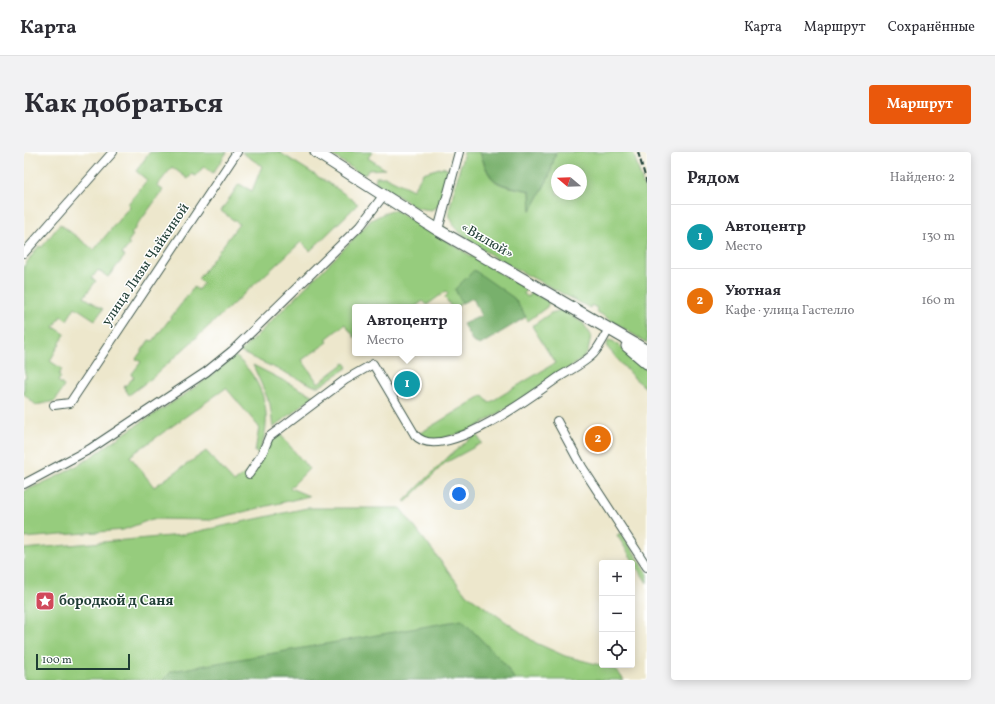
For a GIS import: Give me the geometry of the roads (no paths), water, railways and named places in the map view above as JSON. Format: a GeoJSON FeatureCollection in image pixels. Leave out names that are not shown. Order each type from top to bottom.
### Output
{"type":"FeatureCollection","features":[{"type":"Feature","properties":{"kind":"highway","name":"«Вилюй»"},"geometry":{"type":"LineString","coordinates":[[316,152],[438,230],[647,351]]}},
{"type":"Feature","properties":{"kind":"highway"},"geometry":{"type":"LineString","coordinates":[[609,329],[647,363]]}},
{"type":"Feature","properties":{"kind":"street"},"geometry":{"type":"LineString","coordinates":[[24,253],[113,152]]}},
{"type":"Feature","properties":{"kind":"street","name":"улица Лизы Чайкиной"},"geometry":{"type":"LineString","coordinates":[[54,405],[70,403],[237,152]]}},
{"type":"Feature","properties":{"kind":"street"},"geometry":{"type":"LineString","coordinates":[[438,230],[459,152]]}},
{"type":"Feature","properties":{"kind":"street"},"geometry":{"type":"LineString","coordinates":[[24,484],[90,450],[206,372],[232,351],[361,225],[384,196]]}},
{"type":"Feature","properties":{"kind":"street"},"geometry":{"type":"LineString","coordinates":[[249,474],[262,454],[269,437],[345,380],[373,364],[415,435],[422,440],[434,443],[475,431],[545,387],[594,353],[609,329]]}},
{"type":"Feature","properties":{"kind":"street"},"geometry":{"type":"LineString","coordinates":[[557,422],[582,467],[647,567]]}},
{"type":"Feature","properties":{"kind":"railway"},"geometry":{"type":"LineString","coordinates":[[638,152],[647,183]]}},
{"type":"Feature","properties":{"kind":"place","name":"Автоцентр"},"geometry":{"type":"Point","coordinates":[407,384]}},
{"type":"Feature","properties":{"kind":"place","name":"Уютная"},"geometry":{"type":"Point","coordinates":[598,439]}},
{"type":"Feature","properties":{"kind":"place","name":"бородкой д Саня"},"geometry":{"type":"Point","coordinates":[45,601]}}]}
